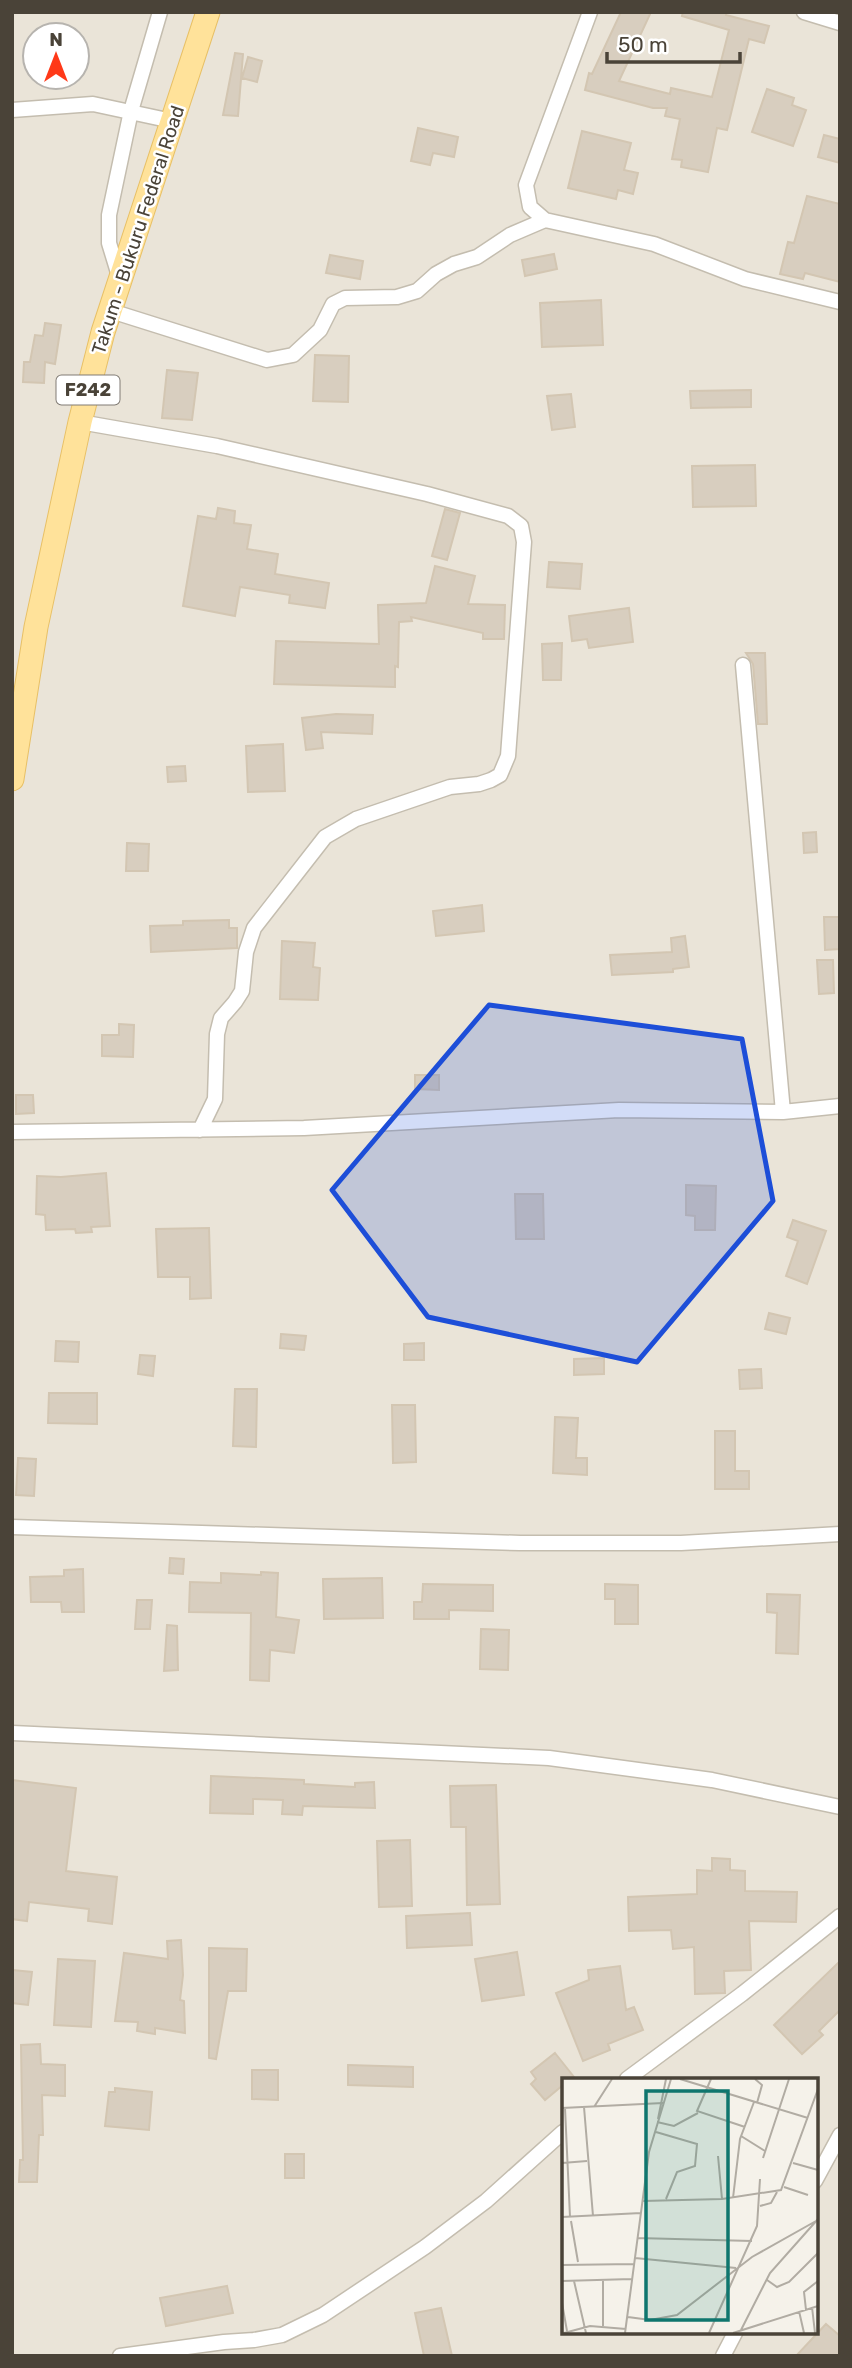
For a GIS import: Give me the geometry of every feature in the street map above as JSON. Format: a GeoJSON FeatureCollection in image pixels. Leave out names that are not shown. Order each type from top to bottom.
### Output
{"type":"FeatureCollection","features":[{"type":"Feature","properties":{"kind":"main road","name":"Takum - Bukuru Federal Road"},"geometry":{"type":"LineString","coordinates":[[12,779],[36,627],[80,422],[111,311],[208,12]]}},
{"type":"Feature","properties":{"kind":"street"},"geometry":{"type":"LineString","coordinates":[[121,281],[109,243],[109,215],[131,111],[160,12]]}},
{"type":"Feature","properties":{"kind":"street"},"geometry":{"type":"LineString","coordinates":[[590,12],[526,186],[530,207],[545,220],[654,244],[745,279],[840,302]]}},
{"type":"Feature","properties":{"kind":"street"},"geometry":{"type":"LineString","coordinates":[[804,12],[840,23]]}},
{"type":"Feature","properties":{"kind":"street"},"geometry":{"type":"LineString","coordinates":[[12,110],[93,104],[172,121]]}},
{"type":"Feature","properties":{"kind":"street"},"geometry":{"type":"LineString","coordinates":[[111,311],[267,360],[293,355],[320,330],[333,304],[345,298],[397,297],[417,290],[445,269],[477,257],[510,235],[545,220]]}},
{"type":"Feature","properties":{"kind":"street"},"geometry":{"type":"LineString","coordinates":[[80,422],[217,446],[438,497],[508,516],[521,526],[524,542],[508,756],[504,768],[491,780],[479,785],[450,787],[356,819],[325,837],[254,928],[246,952],[242,991],[221,1018],[217,1034],[215,1099],[200,1129]]}},
{"type":"Feature","properties":{"kind":"street"},"geometry":{"type":"LineString","coordinates":[[743,665],[783,1112]]}},
{"type":"Feature","properties":{"kind":"street"},"geometry":{"type":"LineString","coordinates":[[12,1132],[304,1128],[619,1110],[783,1112],[840,1106]]}},
{"type":"Feature","properties":{"kind":"street"},"geometry":{"type":"LineString","coordinates":[[12,1527],[520,1543],[681,1543],[840,1534]]}},
{"type":"Feature","properties":{"kind":"street"},"geometry":{"type":"LineString","coordinates":[[12,1733],[549,1758],[712,1780],[840,1807]]}},
{"type":"Feature","properties":{"kind":"street"},"geometry":{"type":"LineString","coordinates":[[628,2078],[742,1994],[840,1916]]}},
{"type":"Feature","properties":{"kind":"street"},"geometry":{"type":"LineString","coordinates":[[120,2356],[282,2335],[323,2315],[425,2247],[486,2201],[562,2133]]}},
{"type":"Feature","properties":{"kind":"street"},"geometry":{"type":"LineString","coordinates":[[817,2177],[840,2135]]}},
{"type":"Feature","properties":{"kind":"street"},"geometry":{"type":"LineString","coordinates":[[723,2356],[735,2333]]}},
{"type":"Feature","properties":{"kind":"highlighted area"},"geometry":{"type":"Polygon","coordinates":[[[489,1005],[742,1039],[773,1201],[637,1362],[428,1317],[332,1190],[489,1005]]]}},
{"type":"Feature","properties":{"kind":"shaded area"},"geometry":{"type":"Polygon","coordinates":[[[12,12],[840,12],[840,2356],[12,2356],[12,12]]]}},
{"type":"Feature","properties":{"kind":"building"},"geometry":{"type":"Polygon","coordinates":[[[621,12],[651,12],[619,81],[670,94],[671,88],[712,97],[729,30],[682,16],[683,12],[727,12],[726,15],[769,26],[764,43],[749,39],[727,130],[717,128],[708,172],[681,167],[682,160],[672,159],[680,119],[665,116],[667,108],[653,108],[585,90],[589,73],[592,74],[621,12]]]}},
{"type":"Feature","properties":{"kind":"building"},"geometry":{"type":"Polygon","coordinates":[[[235,53],[243,54],[238,116],[223,115],[235,53]]]}},
{"type":"Feature","properties":{"kind":"building"},"geometry":{"type":"Polygon","coordinates":[[[248,57],[262,61],[257,82],[242,78],[248,57]]]}},
{"type":"Feature","properties":{"kind":"building"},"geometry":{"type":"Polygon","coordinates":[[[767,89],[794,98],[792,105],[806,110],[793,146],[752,132],[767,89]]]}},
{"type":"Feature","properties":{"kind":"building"},"geometry":{"type":"Polygon","coordinates":[[[418,128],[458,137],[454,157],[433,153],[430,165],[411,161],[418,128]]]}},
{"type":"Feature","properties":{"kind":"building"},"geometry":{"type":"Polygon","coordinates":[[[582,131],[631,143],[624,170],[638,173],[633,194],[618,190],[616,199],[568,188],[582,131]]]}},
{"type":"Feature","properties":{"kind":"building"},"geometry":{"type":"Polygon","coordinates":[[[824,135],[840,139],[840,163],[818,157],[824,135]]]}},
{"type":"Feature","properties":{"kind":"building"},"geometry":{"type":"Polygon","coordinates":[[[807,196],[840,204],[840,282],[805,273],[803,279],[780,274],[788,242],[794,243],[807,196]]]}},
{"type":"Feature","properties":{"kind":"building"},"geometry":{"type":"Polygon","coordinates":[[[554,254],[557,269],[525,276],[522,260],[554,254]]]}},
{"type":"Feature","properties":{"kind":"building"},"geometry":{"type":"Polygon","coordinates":[[[330,255],[363,261],[360,279],[326,273],[330,255]]]}},
{"type":"Feature","properties":{"kind":"building"},"geometry":{"type":"Polygon","coordinates":[[[601,300],[603,345],[542,347],[540,303],[601,300]]]}},
{"type":"Feature","properties":{"kind":"building"},"geometry":{"type":"Polygon","coordinates":[[[45,323],[61,325],[55,364],[45,362],[44,383],[23,382],[24,362],[30,362],[35,335],[43,336],[45,323]]]}},
{"type":"Feature","properties":{"kind":"building"},"geometry":{"type":"Polygon","coordinates":[[[315,355],[349,356],[348,402],[313,401],[315,355]]]}},
{"type":"Feature","properties":{"kind":"building"},"geometry":{"type":"Polygon","coordinates":[[[167,370],[198,373],[192,420],[162,418],[167,370]]]}},
{"type":"Feature","properties":{"kind":"building"},"geometry":{"type":"Polygon","coordinates":[[[751,390],[751,407],[691,408],[690,391],[751,390]]]}},
{"type":"Feature","properties":{"kind":"building"},"geometry":{"type":"Polygon","coordinates":[[[571,394],[575,427],[552,430],[547,396],[571,394]]]}},
{"type":"Feature","properties":{"kind":"building"},"geometry":{"type":"Polygon","coordinates":[[[755,465],[756,506],[693,507],[692,466],[755,465]]]}},
{"type":"Feature","properties":{"kind":"building"},"geometry":{"type":"Polygon","coordinates":[[[218,508],[235,511],[234,523],[251,525],[247,549],[278,554],[275,574],[329,583],[325,608],[289,603],[290,595],[240,587],[235,616],[183,606],[198,516],[216,519],[218,508]]]}},
{"type":"Feature","properties":{"kind":"building"},"geometry":{"type":"Polygon","coordinates":[[[445,509],[460,513],[447,560],[432,556],[445,509]]]}},
{"type":"Feature","properties":{"kind":"building"},"geometry":{"type":"Polygon","coordinates":[[[549,562],[582,564],[580,589],[547,587],[549,562]]]}},
{"type":"Feature","properties":{"kind":"building"},"geometry":{"type":"Polygon","coordinates":[[[435,566],[475,576],[468,604],[505,605],[504,639],[483,639],[483,633],[411,617],[412,621],[399,622],[395,687],[274,684],[276,641],[379,644],[378,605],[426,603],[435,566]]]}},
{"type":"Feature","properties":{"kind":"building"},"geometry":{"type":"Polygon","coordinates":[[[629,608],[633,642],[589,648],[587,639],[572,641],[569,616],[629,608]]]}},
{"type":"Feature","properties":{"kind":"building"},"geometry":{"type":"Polygon","coordinates":[[[562,643],[561,680],[543,680],[542,644],[562,643]]]}},
{"type":"Feature","properties":{"kind":"building"},"geometry":{"type":"Polygon","coordinates":[[[746,653],[765,653],[767,724],[758,724],[753,664],[746,653]]]}},
{"type":"Feature","properties":{"kind":"building"},"geometry":{"type":"Polygon","coordinates":[[[336,714],[373,715],[372,734],[321,732],[323,748],[306,750],[302,718],[336,714]]]}},
{"type":"Feature","properties":{"kind":"building"},"geometry":{"type":"Polygon","coordinates":[[[283,744],[285,791],[248,792],[246,746],[283,744]]]}},
{"type":"Feature","properties":{"kind":"building"},"geometry":{"type":"Polygon","coordinates":[[[185,766],[186,781],[168,782],[167,767],[185,766]]]}},
{"type":"Feature","properties":{"kind":"building"},"geometry":{"type":"Polygon","coordinates":[[[816,832],[817,852],[804,853],[803,833],[816,832]]]}},
{"type":"Feature","properties":{"kind":"building"},"geometry":{"type":"Polygon","coordinates":[[[127,843],[149,844],[148,871],[126,871],[127,843]]]}},
{"type":"Feature","properties":{"kind":"building"},"geometry":{"type":"Polygon","coordinates":[[[482,905],[484,931],[436,936],[433,911],[482,905]]]}},
{"type":"Feature","properties":{"kind":"building"},"geometry":{"type":"Polygon","coordinates":[[[824,917],[840,917],[840,949],[825,950],[824,917]]]}},
{"type":"Feature","properties":{"kind":"building"},"geometry":{"type":"Polygon","coordinates":[[[229,920],[229,928],[237,928],[237,948],[151,952],[150,926],[183,925],[183,921],[229,920]]]}},
{"type":"Feature","properties":{"kind":"building"},"geometry":{"type":"Polygon","coordinates":[[[685,936],[689,967],[673,969],[673,972],[612,975],[610,955],[672,952],[671,938],[685,936]]]}},
{"type":"Feature","properties":{"kind":"building"},"geometry":{"type":"Polygon","coordinates":[[[282,941],[315,943],[313,967],[320,968],[318,1000],[280,999],[282,941]]]}},
{"type":"Feature","properties":{"kind":"building"},"geometry":{"type":"Polygon","coordinates":[[[817,960],[833,960],[834,993],[819,994],[817,960]]]}},
{"type":"Feature","properties":{"kind":"building"},"geometry":{"type":"Polygon","coordinates":[[[119,1024],[134,1025],[133,1057],[102,1056],[102,1035],[119,1035],[119,1024]]]}},
{"type":"Feature","properties":{"kind":"building"},"geometry":{"type":"Polygon","coordinates":[[[415,1075],[439,1075],[439,1090],[415,1089],[415,1075]]]}},
{"type":"Feature","properties":{"kind":"building"},"geometry":{"type":"Polygon","coordinates":[[[16,1095],[33,1095],[34,1113],[16,1114],[16,1095]]]}},
{"type":"Feature","properties":{"kind":"building"},"geometry":{"type":"Polygon","coordinates":[[[106,1173],[110,1226],[91,1227],[92,1232],[76,1233],[75,1229],[46,1230],[45,1215],[36,1214],[37,1176],[106,1173]]]}},
{"type":"Feature","properties":{"kind":"building"},"geometry":{"type":"Polygon","coordinates":[[[686,1185],[716,1186],[715,1230],[695,1230],[695,1216],[686,1215],[686,1185]]]}},
{"type":"Feature","properties":{"kind":"building"},"geometry":{"type":"Polygon","coordinates":[[[515,1194],[543,1194],[544,1239],[516,1239],[515,1194]]]}},
{"type":"Feature","properties":{"kind":"building"},"geometry":{"type":"Polygon","coordinates":[[[793,1220],[826,1231],[807,1284],[786,1276],[798,1241],[787,1237],[793,1220]]]}},
{"type":"Feature","properties":{"kind":"building"},"geometry":{"type":"Polygon","coordinates":[[[209,1228],[211,1298],[190,1299],[190,1277],[158,1277],[156,1229],[209,1228]]]}},
{"type":"Feature","properties":{"kind":"building"},"geometry":{"type":"Polygon","coordinates":[[[769,1313],[790,1318],[786,1334],[765,1329],[769,1313]]]}},
{"type":"Feature","properties":{"kind":"building"},"geometry":{"type":"Polygon","coordinates":[[[281,1334],[306,1336],[304,1350],[280,1348],[281,1334]]]}},
{"type":"Feature","properties":{"kind":"building"},"geometry":{"type":"Polygon","coordinates":[[[56,1341],[79,1342],[78,1362],[55,1361],[56,1341]]]}},
{"type":"Feature","properties":{"kind":"building"},"geometry":{"type":"Polygon","coordinates":[[[424,1343],[424,1360],[404,1360],[404,1344],[424,1343]]]}},
{"type":"Feature","properties":{"kind":"building"},"geometry":{"type":"Polygon","coordinates":[[[140,1355],[155,1356],[153,1376],[138,1374],[140,1355]]]}},
{"type":"Feature","properties":{"kind":"building"},"geometry":{"type":"Polygon","coordinates":[[[604,1358],[604,1374],[574,1375],[574,1359],[604,1358]]]}},
{"type":"Feature","properties":{"kind":"building"},"geometry":{"type":"Polygon","coordinates":[[[761,1369],[762,1388],[740,1389],[739,1370],[761,1369]]]}},
{"type":"Feature","properties":{"kind":"building"},"geometry":{"type":"Polygon","coordinates":[[[235,1389],[257,1389],[256,1447],[233,1446],[235,1389]]]}},
{"type":"Feature","properties":{"kind":"building"},"geometry":{"type":"Polygon","coordinates":[[[49,1393],[97,1393],[97,1424],[48,1423],[49,1393]]]}},
{"type":"Feature","properties":{"kind":"building"},"geometry":{"type":"Polygon","coordinates":[[[392,1405],[415,1405],[416,1462],[393,1463],[392,1405]]]}},
{"type":"Feature","properties":{"kind":"building"},"geometry":{"type":"Polygon","coordinates":[[[555,1417],[578,1418],[576,1458],[587,1458],[587,1475],[553,1473],[555,1417]]]}},
{"type":"Feature","properties":{"kind":"building"},"geometry":{"type":"Polygon","coordinates":[[[715,1431],[735,1431],[735,1471],[749,1471],[749,1489],[715,1489],[715,1431]]]}},
{"type":"Feature","properties":{"kind":"building"},"geometry":{"type":"Polygon","coordinates":[[[18,1458],[36,1459],[34,1496],[16,1495],[18,1458]]]}},
{"type":"Feature","properties":{"kind":"building"},"geometry":{"type":"Polygon","coordinates":[[[170,1558],[184,1559],[183,1574],[169,1573],[170,1558]]]}},
{"type":"Feature","properties":{"kind":"building"},"geometry":{"type":"Polygon","coordinates":[[[83,1569],[84,1612],[62,1612],[61,1602],[31,1602],[30,1577],[64,1576],[64,1570],[83,1569]]]}},
{"type":"Feature","properties":{"kind":"building"},"geometry":{"type":"Polygon","coordinates":[[[261,1572],[278,1573],[276,1617],[299,1620],[294,1653],[270,1650],[269,1681],[250,1680],[251,1613],[189,1612],[190,1582],[221,1583],[221,1573],[261,1575],[261,1572]]]}},
{"type":"Feature","properties":{"kind":"building"},"geometry":{"type":"Polygon","coordinates":[[[382,1578],[383,1618],[324,1619],[323,1579],[382,1578]]]}},
{"type":"Feature","properties":{"kind":"building"},"geometry":{"type":"Polygon","coordinates":[[[423,1584],[493,1585],[493,1611],[449,1610],[449,1619],[414,1619],[414,1602],[422,1602],[423,1584]]]}},
{"type":"Feature","properties":{"kind":"building"},"geometry":{"type":"Polygon","coordinates":[[[605,1584],[638,1585],[638,1624],[615,1624],[615,1599],[605,1599],[605,1584]]]}},
{"type":"Feature","properties":{"kind":"building"},"geometry":{"type":"Polygon","coordinates":[[[767,1594],[800,1595],[798,1654],[776,1653],[777,1613],[767,1612],[767,1594]]]}},
{"type":"Feature","properties":{"kind":"building"},"geometry":{"type":"Polygon","coordinates":[[[137,1600],[152,1600],[150,1629],[135,1629],[137,1600]]]}},
{"type":"Feature","properties":{"kind":"building"},"geometry":{"type":"Polygon","coordinates":[[[167,1625],[177,1626],[178,1670],[164,1671],[167,1625]]]}},
{"type":"Feature","properties":{"kind":"building"},"geometry":{"type":"Polygon","coordinates":[[[481,1629],[509,1630],[508,1670],[480,1669],[481,1629]]]}},
{"type":"Feature","properties":{"kind":"building"},"geometry":{"type":"Polygon","coordinates":[[[211,1776],[304,1780],[304,1784],[355,1787],[355,1783],[374,1782],[375,1808],[303,1806],[302,1815],[282,1814],[283,1800],[253,1799],[253,1814],[210,1813],[211,1776]]]}},
{"type":"Feature","properties":{"kind":"building"},"geometry":{"type":"Polygon","coordinates":[[[12,1780],[76,1788],[66,1871],[117,1877],[112,1924],[88,1921],[89,1909],[29,1902],[27,1921],[12,1919],[12,1780]]]}},
{"type":"Feature","properties":{"kind":"building"},"geometry":{"type":"Polygon","coordinates":[[[496,1785],[500,1904],[467,1905],[466,1827],[451,1827],[450,1786],[496,1785]]]}},
{"type":"Feature","properties":{"kind":"building"},"geometry":{"type":"Polygon","coordinates":[[[410,1840],[412,1906],[379,1907],[377,1841],[410,1840]]]}},
{"type":"Feature","properties":{"kind":"building"},"geometry":{"type":"Polygon","coordinates":[[[712,1858],[730,1859],[730,1870],[745,1871],[745,1891],[797,1892],[796,1922],[749,1921],[751,1970],[724,1971],[725,1993],[695,1994],[694,1947],[673,1949],[671,1930],[629,1931],[628,1897],[697,1894],[697,1870],[712,1871],[712,1858]]]}},
{"type":"Feature","properties":{"kind":"building"},"geometry":{"type":"Polygon","coordinates":[[[470,1913],[472,1945],[407,1948],[406,1916],[470,1913]]]}},
{"type":"Feature","properties":{"kind":"building"},"geometry":{"type":"Polygon","coordinates":[[[181,1940],[183,1975],[180,2000],[184,2001],[185,2033],[155,2028],[155,2034],[137,2031],[138,2022],[115,2021],[124,1953],[168,1959],[167,1941],[181,1940]]]}},
{"type":"Feature","properties":{"kind":"building"},"geometry":{"type":"Polygon","coordinates":[[[209,1948],[247,1949],[246,1991],[228,1991],[216,2059],[209,2058],[209,1948]]]}},
{"type":"Feature","properties":{"kind":"building"},"geometry":{"type":"Polygon","coordinates":[[[517,1952],[524,1995],[482,2001],[475,1959],[517,1952]]]}},
{"type":"Feature","properties":{"kind":"building"},"geometry":{"type":"Polygon","coordinates":[[[58,1959],[95,1961],[91,2027],[54,2025],[58,1959]]]}},
{"type":"Feature","properties":{"kind":"building"},"geometry":{"type":"Polygon","coordinates":[[[840,1961],[840,2010],[819,2031],[823,2035],[802,2054],[774,2025],[840,1961]]]}},
{"type":"Feature","properties":{"kind":"building"},"geometry":{"type":"Polygon","coordinates":[[[620,1966],[626,2010],[634,2007],[643,2030],[608,2044],[610,2050],[583,2061],[556,1993],[589,1980],[588,1970],[620,1966]]]}},
{"type":"Feature","properties":{"kind":"building"},"geometry":{"type":"Polygon","coordinates":[[[12,1970],[32,1972],[28,2005],[12,2003],[12,1970]]]}},
{"type":"Feature","properties":{"kind":"building"},"geometry":{"type":"Polygon","coordinates":[[[40,2044],[41,2064],[65,2065],[65,2096],[42,2095],[43,2135],[39,2135],[37,2182],[19,2182],[20,2160],[23,2160],[21,2045],[40,2044]]]}},
{"type":"Feature","properties":{"kind":"building"},"geometry":{"type":"Polygon","coordinates":[[[555,2053],[574,2077],[562,2078],[562,2086],[545,2100],[531,2084],[536,2079],[531,2072],[555,2053]]]}},
{"type":"Feature","properties":{"kind":"building"},"geometry":{"type":"Polygon","coordinates":[[[348,2065],[413,2067],[413,2087],[348,2085],[348,2065]]]}},
{"type":"Feature","properties":{"kind":"building"},"geometry":{"type":"Polygon","coordinates":[[[252,2070],[278,2070],[278,2100],[252,2099],[252,2070]]]}},
{"type":"Feature","properties":{"kind":"building"},"geometry":{"type":"Polygon","coordinates":[[[115,2088],[152,2092],[149,2130],[105,2126],[109,2092],[115,2092],[115,2088]]]}},
{"type":"Feature","properties":{"kind":"building"},"geometry":{"type":"Polygon","coordinates":[[[285,2154],[304,2154],[304,2178],[285,2178],[285,2154]]]}},
{"type":"Feature","properties":{"kind":"building"},"geometry":{"type":"Polygon","coordinates":[[[227,2286],[233,2313],[166,2326],[160,2298],[227,2286]]]}},
{"type":"Feature","properties":{"kind":"building"},"geometry":{"type":"Polygon","coordinates":[[[441,2308],[452,2356],[424,2356],[415,2313],[441,2308]]]}},
{"type":"Feature","properties":{"kind":"building"},"geometry":{"type":"Polygon","coordinates":[[[826,2324],[840,2336],[840,2356],[796,2356],[826,2324]]]}}]}
